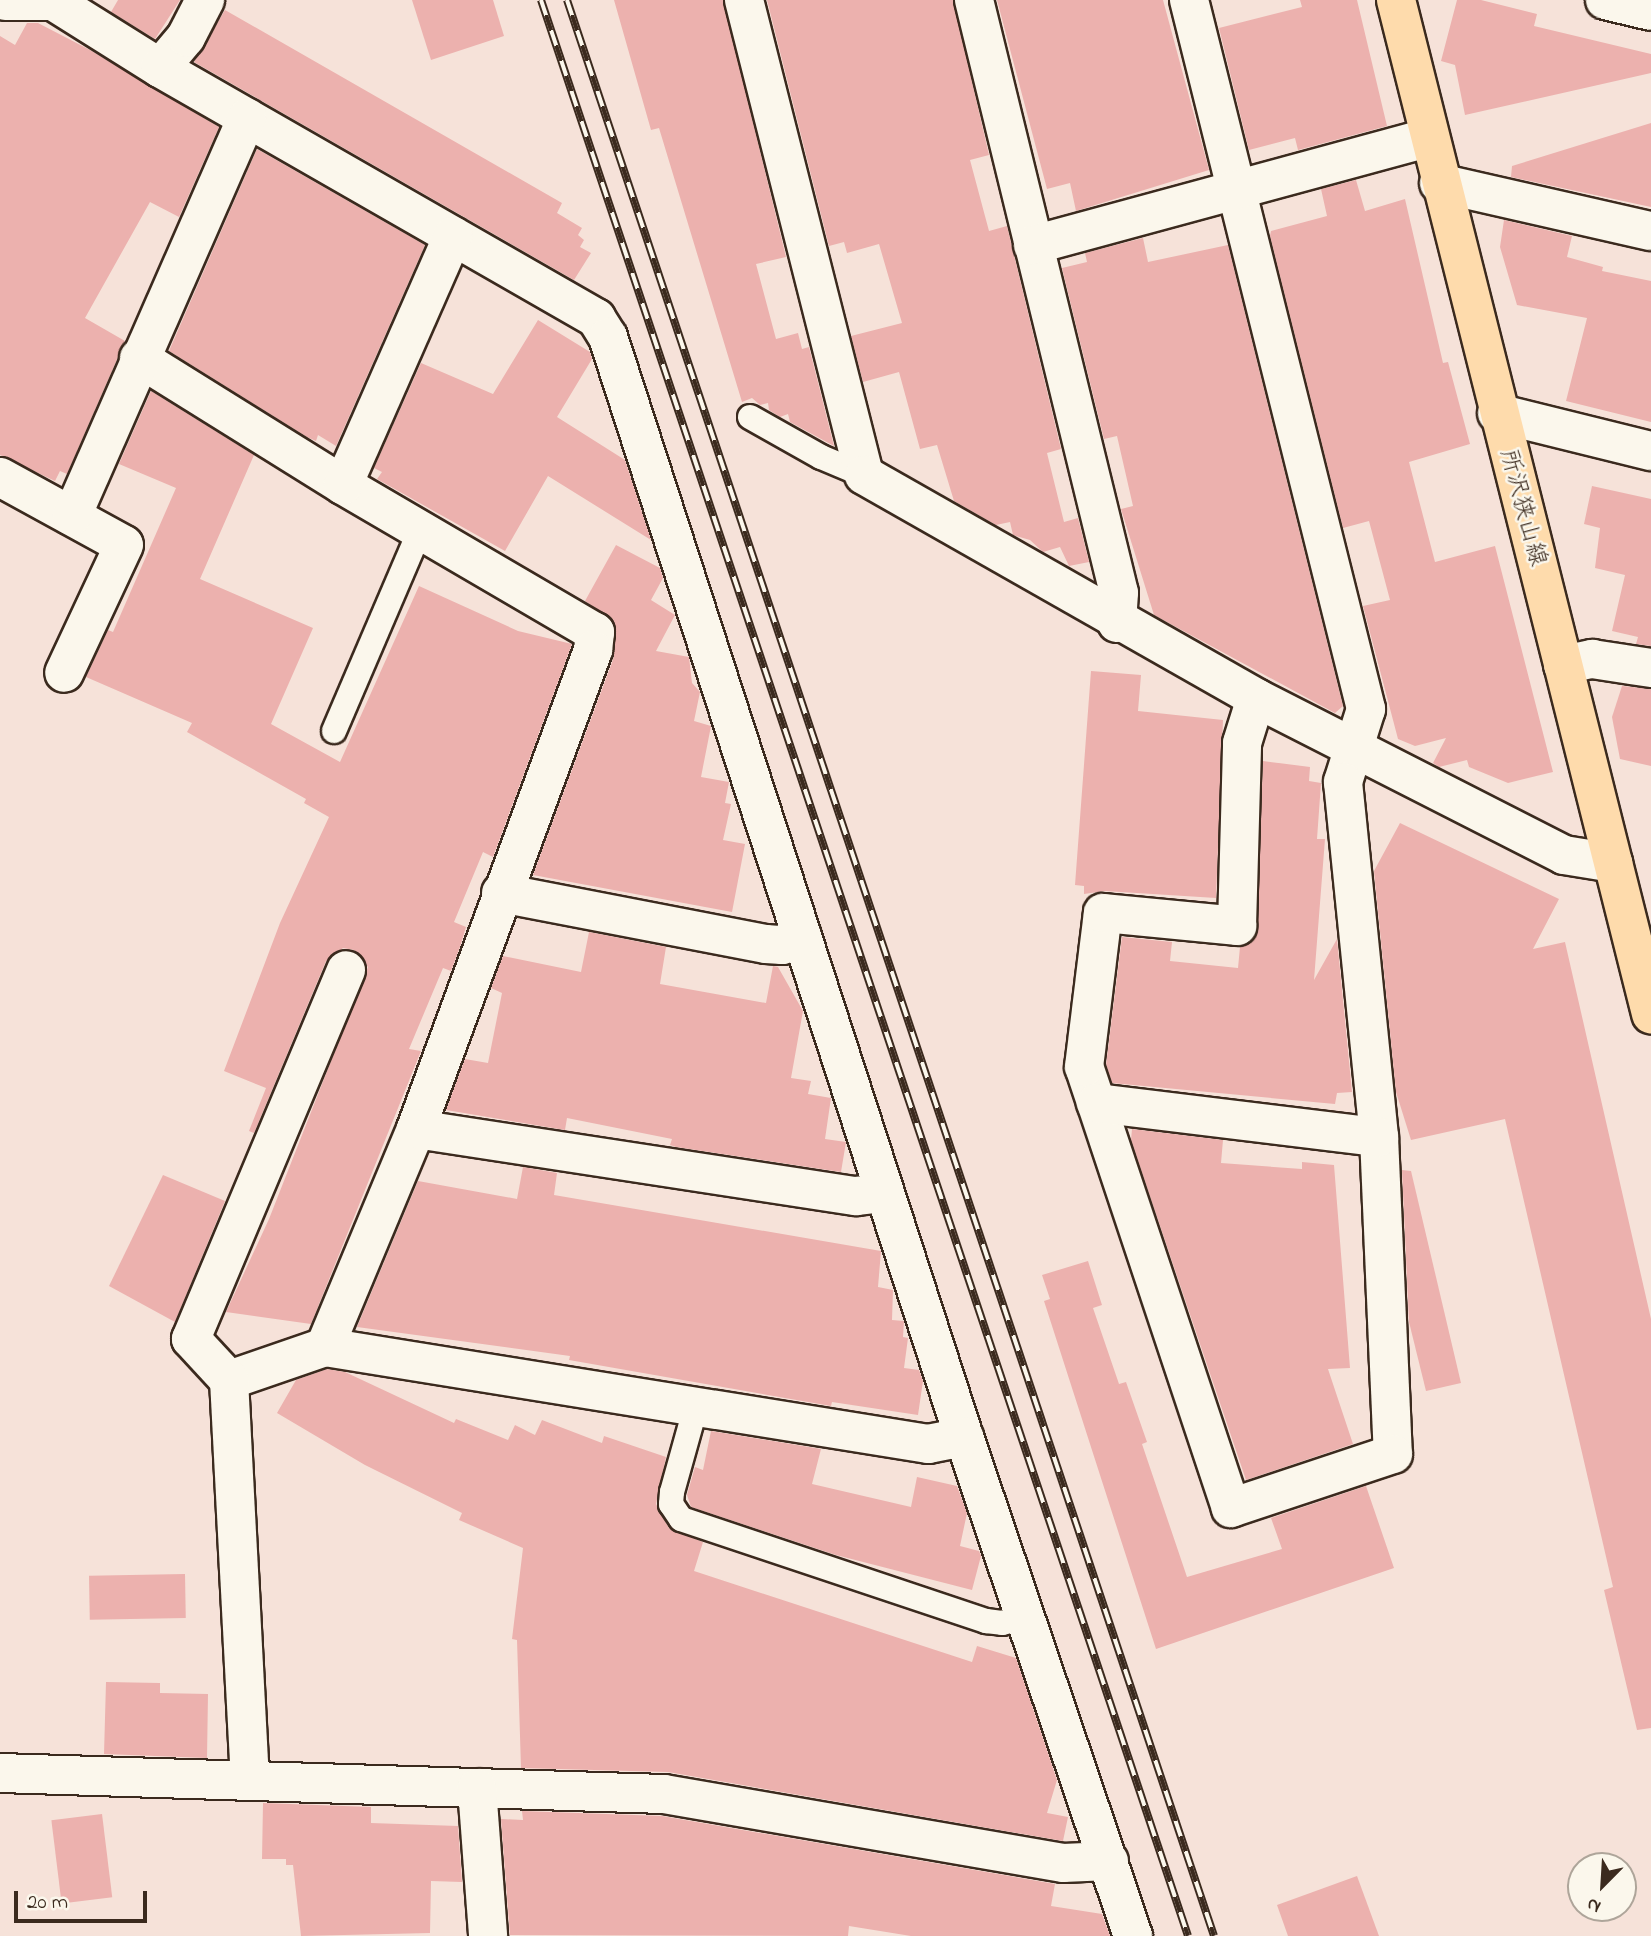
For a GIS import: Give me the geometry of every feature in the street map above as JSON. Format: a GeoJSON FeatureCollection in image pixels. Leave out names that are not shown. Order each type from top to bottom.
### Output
{"type":"FeatureCollection","features":[{"type":"Feature","properties":{"kind":"main road","name":"所沢狭山線"},"geometry":{"type":"LineString","coordinates":[[1396,0],[1438,183],[1651,1014]]}},
{"type":"Feature","properties":{"kind":"street"},"geometry":{"type":"LineString","coordinates":[[160,68],[186,37],[205,0]]}},
{"type":"Feature","properties":{"kind":"street"},"geometry":{"type":"LineString","coordinates":[[744,0],[864,475],[1117,623],[1256,698],[1564,855],[1613,863]]}},
{"type":"Feature","properties":{"kind":"street"},"geometry":{"type":"LineString","coordinates":[[974,0],[1119,593],[1117,623]]}},
{"type":"Feature","properties":{"kind":"street"},"geometry":{"type":"LineString","coordinates":[[1189,0],[1366,709],[1343,782],[1379,1137],[1393,1454],[1231,1508],[1084,1067],[1103,913],[1237,926],[1242,743],[1256,698]]}},
{"type":"Feature","properties":{"kind":"street"},"geometry":{"type":"LineString","coordinates":[[1605,0],[1651,11]]}},
{"type":"Feature","properties":{"kind":"street"},"geometry":{"type":"LineString","coordinates":[[3,5],[53,1],[160,68],[596,318],[608,337],[684,583],[803,935],[964,1437],[1133,1936]]}},
{"type":"Feature","properties":{"kind":"street"},"geometry":{"type":"LineString","coordinates":[[72,516],[139,358],[247,118]]}},
{"type":"Feature","properties":{"kind":"street"},"geometry":{"type":"LineString","coordinates":[[1033,245],[1427,138]]}},
{"type":"Feature","properties":{"kind":"street"},"geometry":{"type":"LineString","coordinates":[[1438,183],[1651,231]]}},
{"type":"Feature","properties":{"kind":"street"},"geometry":{"type":"LineString","coordinates":[[343,485],[453,236]]}},
{"type":"Feature","properties":{"kind":"street"},"geometry":{"type":"LineString","coordinates":[[139,358],[343,485],[595,632],[593,650],[416,1129],[325,1346]]}},
{"type":"Feature","properties":{"kind":"street"},"geometry":{"type":"LineString","coordinates":[[1497,413],[1651,451]]}},
{"type":"Feature","properties":{"kind":"street"},"geometry":{"type":"LineString","coordinates":[[0,477],[124,545],[64,673]]}},
{"type":"Feature","properties":{"kind":"street"},"geometry":{"type":"LineString","coordinates":[[1563,665],[1592,659],[1651,668]]}},
{"type":"Feature","properties":{"kind":"street"},"geometry":{"type":"LineString","coordinates":[[501,894],[766,944],[782,945],[803,935]]}},
{"type":"Feature","properties":{"kind":"street"},"geometry":{"type":"LineString","coordinates":[[250,1780],[229,1380],[191,1339],[346,970]]}},
{"type":"Feature","properties":{"kind":"street"},"geometry":{"type":"LineString","coordinates":[[1096,1103],[1379,1137]]}},
{"type":"Feature","properties":{"kind":"street"},"geometry":{"type":"LineString","coordinates":[[416,1129],[856,1196],[885,1193]]}},
{"type":"Feature","properties":{"kind":"street"},"geometry":{"type":"LineString","coordinates":[[229,1380],[325,1346],[928,1444],[964,1437]]}},
{"type":"Feature","properties":{"kind":"street"},"geometry":{"type":"LineString","coordinates":[[0,1773],[664,1794],[1063,1863],[1109,1861]]}},
{"type":"Feature","properties":{"kind":"street"},"geometry":{"type":"LineString","coordinates":[[477,1788],[488,1936]]}},
{"type":"Feature","properties":{"kind":"lane"},"geometry":{"type":"LineString","coordinates":[[750,417],[821,457],[864,475]]}},
{"type":"Feature","properties":{"kind":"lane"},"geometry":{"type":"LineString","coordinates":[[334,731],[420,530]]}},
{"type":"Feature","properties":{"kind":"lane"},"geometry":{"type":"LineString","coordinates":[[696,1406],[672,1492],[671,1504],[681,1519],[986,1621],[1002,1623],[1026,1617]]}},
{"type":"Feature","properties":{"kind":"building"},"geometry":{"type":"Polygon","coordinates":[[[118,0],[180,0],[155,39],[111,12],[118,0]]]}},
{"type":"Feature","properties":{"kind":"building"},"geometry":{"type":"Polygon","coordinates":[[[412,0],[493,0],[504,36],[431,60],[412,0]]]}},
{"type":"Feature","properties":{"kind":"building"},"geometry":{"type":"Polygon","coordinates":[[[614,0],[723,0],[786,257],[756,264],[776,339],[798,333],[802,349],[809,347],[834,446],[790,422],[788,414],[780,417],[769,410],[768,403],[760,405],[752,398],[742,402],[659,128],[651,130],[614,0]]]}},
{"type":"Feature","properties":{"kind":"building"},"geometry":{"type":"Polygon","coordinates":[[[767,0],[953,0],[989,155],[970,160],[989,231],[1007,226],[1061,449],[1047,453],[1064,522],[1078,518],[1089,562],[1069,566],[1060,547],[1043,552],[1030,540],[1013,535],[1010,522],[996,525],[954,501],[937,445],[920,449],[899,372],[863,382],[851,336],[902,323],[879,244],[847,253],[844,242],[829,246],[767,0]]]}},
{"type":"Feature","properties":{"kind":"building"},"geometry":{"type":"Polygon","coordinates":[[[997,0],[1163,0],[1209,170],[1076,211],[1070,183],[1047,189],[997,0]]]}},
{"type":"Feature","properties":{"kind":"building"},"geometry":{"type":"Polygon","coordinates":[[[1300,0],[1357,0],[1387,126],[1298,150],[1295,138],[1249,150],[1219,28],[1302,7],[1300,0]]]}},
{"type":"Feature","properties":{"kind":"building"},"geometry":{"type":"Polygon","coordinates":[[[1457,0],[1481,0],[1537,14],[1534,26],[1651,54],[1651,73],[1465,115],[1455,65],[1441,61],[1457,0]]]}},
{"type":"Feature","properties":{"kind":"building"},"geometry":{"type":"Polygon","coordinates":[[[225,10],[562,203],[557,213],[582,228],[578,235],[584,240],[580,247],[591,253],[574,280],[194,62],[225,10]]]}},
{"type":"Feature","properties":{"kind":"building"},"geometry":{"type":"Polygon","coordinates":[[[27,23],[38,23],[90,50],[219,127],[179,217],[150,202],[85,318],[125,341],[67,474],[60,471],[55,481],[0,455],[0,36],[15,45],[27,23]]]}},
{"type":"Feature","properties":{"kind":"building"},"geometry":{"type":"Polygon","coordinates":[[[1651,123],[1651,207],[1511,177],[1512,166],[1651,123]]]}},
{"type":"Feature","properties":{"kind":"building"},"geometry":{"type":"Polygon","coordinates":[[[257,149],[425,245],[336,446],[318,435],[316,441],[307,437],[169,351],[257,149]]]}},
{"type":"Feature","properties":{"kind":"building"},"geometry":{"type":"Polygon","coordinates":[[[1356,180],[1365,211],[1405,199],[1443,363],[1448,362],[1470,444],[1409,462],[1435,562],[1495,546],[1553,772],[1508,783],[1469,767],[1467,760],[1439,767],[1433,763],[1446,738],[1415,746],[1398,739],[1363,606],[1390,600],[1369,521],[1343,528],[1270,236],[1271,231],[1327,216],[1321,189],[1356,180]]]}},
{"type":"Feature","properties":{"kind":"building"},"geometry":{"type":"Polygon","coordinates":[[[1504,220],[1572,236],[1567,257],[1603,267],[1602,271],[1651,281],[1651,422],[1566,401],[1587,318],[1517,305],[1500,247],[1504,220]]]}},
{"type":"Feature","properties":{"kind":"building"},"geometry":{"type":"Polygon","coordinates":[[[1143,238],[1148,262],[1228,245],[1343,706],[1335,713],[1154,615],[1121,509],[1133,506],[1117,436],[1104,439],[1062,268],[1087,262],[1085,253],[1143,238]]]}},
{"type":"Feature","properties":{"kind":"building"},"geometry":{"type":"Polygon","coordinates":[[[538,320],[590,352],[592,359],[557,417],[625,460],[651,540],[548,476],[505,551],[377,479],[382,472],[374,468],[421,363],[493,394],[538,320]]]}},
{"type":"Feature","properties":{"kind":"building"},"geometry":{"type":"Polygon","coordinates":[[[151,391],[254,455],[200,579],[313,628],[271,724],[340,762],[419,586],[518,631],[572,644],[493,857],[483,852],[454,922],[466,927],[460,947],[451,971],[443,968],[409,1049],[421,1051],[311,1324],[226,1312],[269,1219],[368,967],[354,950],[343,948],[326,961],[254,1133],[249,1131],[266,1088],[224,1071],[280,923],[329,817],[304,803],[306,799],[187,732],[192,723],[86,677],[108,630],[113,632],[176,488],[119,464],[151,391]]]}},
{"type":"Feature","properties":{"kind":"building"},"geometry":{"type":"Polygon","coordinates":[[[1592,486],[1651,499],[1651,646],[1636,644],[1638,637],[1612,631],[1625,575],[1595,568],[1600,528],[1584,524],[1592,486]]]}},
{"type":"Feature","properties":{"kind":"building"},"geometry":{"type":"Polygon","coordinates":[[[616,545],[660,568],[663,578],[651,600],[675,615],[656,651],[689,657],[692,683],[700,692],[694,721],[711,726],[701,777],[729,782],[725,803],[731,804],[723,840],[745,844],[732,912],[533,875],[614,657],[614,622],[585,601],[616,545]]]}},
{"type":"Feature","properties":{"kind":"building"},"geometry":{"type":"Polygon","coordinates":[[[1091,671],[1141,675],[1138,711],[1223,720],[1216,898],[1105,891],[1084,894],[1084,886],[1075,885],[1091,671]]]}},
{"type":"Feature","properties":{"kind":"building"},"geometry":{"type":"Polygon","coordinates":[[[1622,686],[1651,689],[1651,766],[1620,759],[1612,717],[1622,686]]]}},
{"type":"Feature","properties":{"kind":"building"},"geometry":{"type":"Polygon","coordinates":[[[1263,761],[1310,767],[1309,781],[1321,783],[1317,839],[1325,839],[1314,980],[1337,939],[1352,1092],[1337,1093],[1335,1104],[1112,1083],[1106,1065],[1122,937],[1172,942],[1170,961],[1238,968],[1240,947],[1256,937],[1263,761]]]}},
{"type":"Feature","properties":{"kind":"building"},"geometry":{"type":"Polygon","coordinates":[[[1400,823],[1559,899],[1533,949],[1565,942],[1651,1319],[1651,1728],[1637,1730],[1604,1590],[1613,1587],[1505,1119],[1411,1140],[1396,1092],[1374,871],[1400,823]]]}},
{"type":"Feature","properties":{"kind":"building"},"geometry":{"type":"Polygon","coordinates":[[[589,932],[666,947],[660,984],[766,1003],[773,966],[778,967],[803,1011],[791,1078],[811,1081],[808,1094],[831,1098],[825,1139],[846,1142],[841,1172],[676,1147],[670,1145],[672,1139],[567,1118],[565,1130],[446,1110],[465,1059],[488,1063],[502,993],[491,988],[503,956],[581,972],[589,932]]]}},
{"type":"Feature","properties":{"kind":"building"},"geometry":{"type":"Polygon","coordinates":[[[1132,1129],[1223,1140],[1221,1163],[1302,1169],[1302,1162],[1334,1165],[1350,1368],[1328,1369],[1353,1444],[1246,1480],[1131,1140],[1132,1129]]]}},
{"type":"Feature","properties":{"kind":"building"},"geometry":{"type":"Polygon","coordinates":[[[523,1167],[557,1173],[554,1195],[881,1251],[878,1287],[893,1290],[892,1320],[904,1321],[903,1337],[908,1338],[904,1368],[919,1370],[923,1381],[918,1415],[832,1402],[831,1406],[569,1360],[570,1356],[357,1327],[418,1181],[517,1199],[523,1167]]]}},
{"type":"Feature","properties":{"kind":"building"},"geometry":{"type":"Polygon","coordinates":[[[1402,1170],[1411,1171],[1461,1383],[1426,1391],[1409,1322],[1402,1170]]]}},
{"type":"Feature","properties":{"kind":"building"},"geometry":{"type":"Polygon","coordinates":[[[163,1175],[225,1201],[175,1322],[109,1286],[163,1175]]]}},
{"type":"Feature","properties":{"kind":"building"},"geometry":{"type":"Polygon","coordinates":[[[1088,1261],[1102,1305],[1093,1308],[1119,1384],[1126,1382],[1147,1442],[1142,1444],[1187,1577],[1282,1549],[1271,1518],[1366,1486],[1394,1568],[1156,1649],[1044,1301],[1050,1299],[1042,1275],[1088,1261]]]}},
{"type":"Feature","properties":{"kind":"building"},"geometry":{"type":"Polygon","coordinates":[[[327,1369],[345,1372],[454,1423],[456,1419],[508,1440],[515,1425],[535,1435],[542,1420],[602,1443],[604,1436],[666,1457],[656,1504],[669,1528],[703,1542],[694,1571],[972,1662],[977,1646],[1016,1658],[1057,1780],[1047,1813],[1068,1817],[1063,1841],[668,1772],[521,1768],[517,1640],[512,1639],[523,1548],[459,1520],[462,1513],[365,1465],[277,1413],[296,1380],[327,1369]]]}},
{"type":"Feature","properties":{"kind":"building"},"geometry":{"type":"Polygon","coordinates":[[[711,1431],[821,1449],[812,1484],[911,1507],[917,1477],[957,1486],[967,1513],[960,1546],[979,1551],[981,1556],[972,1590],[836,1555],[691,1507],[687,1495],[695,1467],[703,1470],[711,1431]]]}},
{"type":"Feature","properties":{"kind":"building"},"geometry":{"type":"Polygon","coordinates":[[[185,1574],[186,1618],[90,1620],[89,1576],[185,1574]]]}},
{"type":"Feature","properties":{"kind":"building"},"geometry":{"type":"Polygon","coordinates":[[[106,1682],[160,1683],[160,1693],[208,1694],[207,1758],[104,1754],[106,1682]]]}},
{"type":"Feature","properties":{"kind":"building"},"geometry":{"type":"Polygon","coordinates":[[[263,1803],[371,1807],[371,1823],[458,1826],[462,1882],[431,1881],[430,1933],[301,1936],[293,1865],[286,1865],[286,1859],[262,1859],[263,1803]]]}},
{"type":"Feature","properties":{"kind":"building"},"geometry":{"type":"Polygon","coordinates":[[[522,1811],[662,1816],[1055,1884],[1051,1906],[1102,1914],[1110,1936],[911,1936],[849,1926],[848,1936],[510,1935],[501,1819],[523,1820],[522,1811]]]}},
{"type":"Feature","properties":{"kind":"building"},"geometry":{"type":"Polygon","coordinates":[[[102,1814],[112,1897],[62,1904],[51,1820],[102,1814]]]}},
{"type":"Feature","properties":{"kind":"building"},"geometry":{"type":"Polygon","coordinates":[[[1357,1876],[1379,1936],[1288,1936],[1277,1905],[1357,1876]]]}},
{"type":"Feature","properties":{"kind":"railway"},"geometry":{"type":"LineString","coordinates":[[541,0],[1188,1936]]}},
{"type":"Feature","properties":{"kind":"railway"},"geometry":{"type":"LineString","coordinates":[[567,0],[1214,1936]]}}]}
